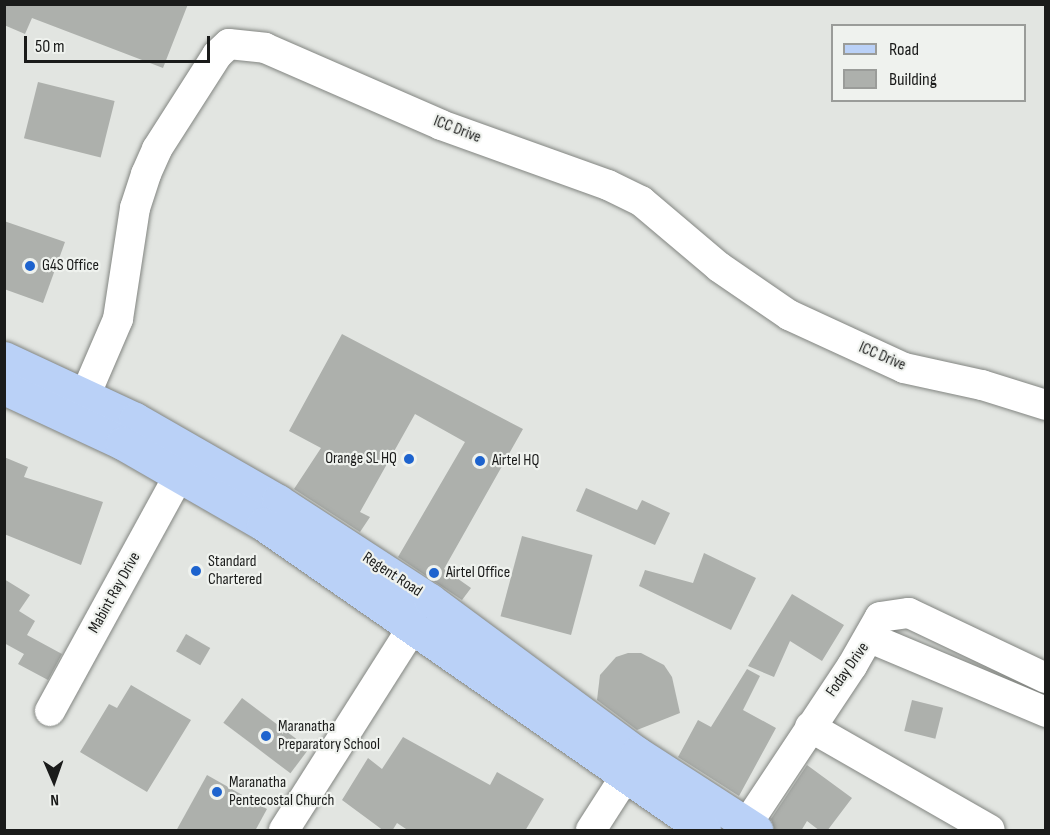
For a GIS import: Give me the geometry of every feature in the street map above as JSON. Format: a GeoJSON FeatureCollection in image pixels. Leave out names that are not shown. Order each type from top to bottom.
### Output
{"type":"FeatureCollection","features":[{"type":"Feature","properties":{"kind":"main road","name":"Regent Road"},"geometry":{"type":"LineString","coordinates":[[4,358],[81,406],[180,474],[295,529],[430,600],[638,753],[748,829]]}},
{"type":"Feature","properties":{"kind":"main road","name":"Regent Road"},"geometry":{"type":"LineString","coordinates":[[4,388],[81,406],[194,450],[295,529],[413,627],[704,831]]}},
{"type":"Feature","properties":{"kind":"street","name":"ICC Drive"},"geometry":{"type":"LineString","coordinates":[[81,406],[118,319],[135,208],[146,174],[157,149],[205,74],[229,44],[265,48],[441,124],[608,184],[641,201],[719,267],[789,315],[904,368],[982,385],[1046,405]]}},
{"type":"Feature","properties":{"kind":"street","name":"Mabint Ray Drive"},"geometry":{"type":"LineString","coordinates":[[50,711],[180,474]]}},
{"type":"Feature","properties":{"kind":"street"},"geometry":{"type":"LineString","coordinates":[[870,638],[880,617],[909,613],[1046,678]]}},
{"type":"Feature","properties":{"kind":"street"},"geometry":{"type":"LineString","coordinates":[[284,831],[413,627]]}},
{"type":"Feature","properties":{"kind":"street","name":"Foday Drive"},"geometry":{"type":"LineString","coordinates":[[748,829],[810,727],[870,638],[1046,712]]}},
{"type":"Feature","properties":{"kind":"street"},"geometry":{"type":"LineString","coordinates":[[810,727],[990,831]]}},
{"type":"Feature","properties":{"kind":"street"},"geometry":{"type":"LineString","coordinates":[[591,831],[625,777]]}},
{"type":"Feature","properties":{"kind":"building"},"geometry":{"type":"Polygon","coordinates":[[[4,4],[188,4],[163,68],[32,18],[25,34],[4,25],[4,4]]]}},
{"type":"Feature","properties":{"kind":"building"},"geometry":{"type":"Polygon","coordinates":[[[38,82],[115,101],[101,157],[24,138],[38,82]]]}},
{"type":"Feature","properties":{"kind":"building","name":"G4S Office"},"geometry":{"type":"Polygon","coordinates":[[[4,221],[65,242],[43,303],[4,289],[4,221]]]}},
{"type":"Feature","properties":{"kind":"building"},"geometry":{"type":"Polygon","coordinates":[[[342,334],[523,429],[444,569],[471,588],[462,600],[398,557],[465,442],[415,414],[360,512],[370,517],[360,532],[294,489],[321,448],[289,431],[342,334]]]}},
{"type":"Feature","properties":{"kind":"building"},"geometry":{"type":"Polygon","coordinates":[[[4,457],[28,467],[24,477],[103,502],[81,565],[4,534],[4,457]]]}},
{"type":"Feature","properties":{"kind":"building"},"geometry":{"type":"Polygon","coordinates":[[[586,488],[637,510],[642,500],[670,513],[655,545],[576,511],[586,488]]]}},
{"type":"Feature","properties":{"kind":"building"},"geometry":{"type":"Polygon","coordinates":[[[522,536],[593,555],[571,635],[501,616],[522,536]]]}},
{"type":"Feature","properties":{"kind":"building"},"geometry":{"type":"Polygon","coordinates":[[[704,553],[756,578],[731,630],[639,586],[645,570],[693,583],[704,553]]]}},
{"type":"Feature","properties":{"kind":"building"},"geometry":{"type":"Polygon","coordinates":[[[4,579],[30,595],[19,611],[35,621],[27,635],[62,654],[48,680],[18,664],[24,654],[4,643],[4,579]]]}},
{"type":"Feature","properties":{"kind":"building"},"geometry":{"type":"Polygon","coordinates":[[[792,594],[844,625],[822,661],[790,641],[774,677],[748,666],[792,594]]]}},
{"type":"Feature","properties":{"kind":"building"},"geometry":{"type":"Polygon","coordinates":[[[186,634],[210,648],[200,665],[176,651],[186,634]]]}},
{"type":"Feature","properties":{"kind":"building"},"geometry":{"type":"Polygon","coordinates":[[[628,653],[641,653],[664,665],[672,677],[680,713],[637,730],[597,700],[600,675],[616,657],[628,653]]]}},
{"type":"Feature","properties":{"kind":"building"},"geometry":{"type":"Polygon","coordinates":[[[747,669],[760,676],[743,710],[776,728],[739,796],[678,757],[698,720],[711,727],[747,669]]]}},
{"type":"Feature","properties":{"kind":"building"},"geometry":{"type":"Polygon","coordinates":[[[131,685],[191,720],[147,792],[80,752],[109,704],[117,708],[131,685]]]}},
{"type":"Feature","properties":{"kind":"building","name":"Maranatha Preparatory School"},"geometry":{"type":"Polygon","coordinates":[[[242,698],[309,749],[290,773],[223,723],[242,698]]]}},
{"type":"Feature","properties":{"kind":"building"},"geometry":{"type":"Polygon","coordinates":[[[912,700],[943,708],[935,739],[904,731],[912,700]]]}},
{"type":"Feature","properties":{"kind":"building"},"geometry":{"type":"Polygon","coordinates":[[[403,737],[490,785],[497,772],[544,799],[525,831],[409,831],[397,823],[392,831],[384,831],[342,800],[368,758],[382,769],[403,737]]]}},
{"type":"Feature","properties":{"kind":"building"},"geometry":{"type":"Polygon","coordinates":[[[807,765],[852,798],[827,831],[820,831],[807,821],[801,831],[775,831],[771,819],[807,765]]]}},
{"type":"Feature","properties":{"kind":"building","name":"Maranatha Pentecostal Church"},"geometry":{"type":"Polygon","coordinates":[[[207,775],[267,809],[255,831],[176,831],[207,775]]]}},
{"type":"Feature","properties":{"kind":"place","name":"G4S Office"},"geometry":{"type":"Point","coordinates":[30,266]}},
{"type":"Feature","properties":{"kind":"place","name":"Orange SL HQ"},"geometry":{"type":"Point","coordinates":[409,459]}},
{"type":"Feature","properties":{"kind":"place","name":"Airtel HQ"},"geometry":{"type":"Point","coordinates":[480,461]}},
{"type":"Feature","properties":{"kind":"place","name":"Standard Chartered"},"geometry":{"type":"Point","coordinates":[196,571]}},
{"type":"Feature","properties":{"kind":"place","name":"Airtel Office"},"geometry":{"type":"Point","coordinates":[434,573]}},
{"type":"Feature","properties":{"kind":"place","name":"Maranatha Preparatory School"},"geometry":{"type":"Point","coordinates":[266,736]}},
{"type":"Feature","properties":{"kind":"place","name":"Maranatha Pentecostal Church"},"geometry":{"type":"Point","coordinates":[217,792]}}]}
